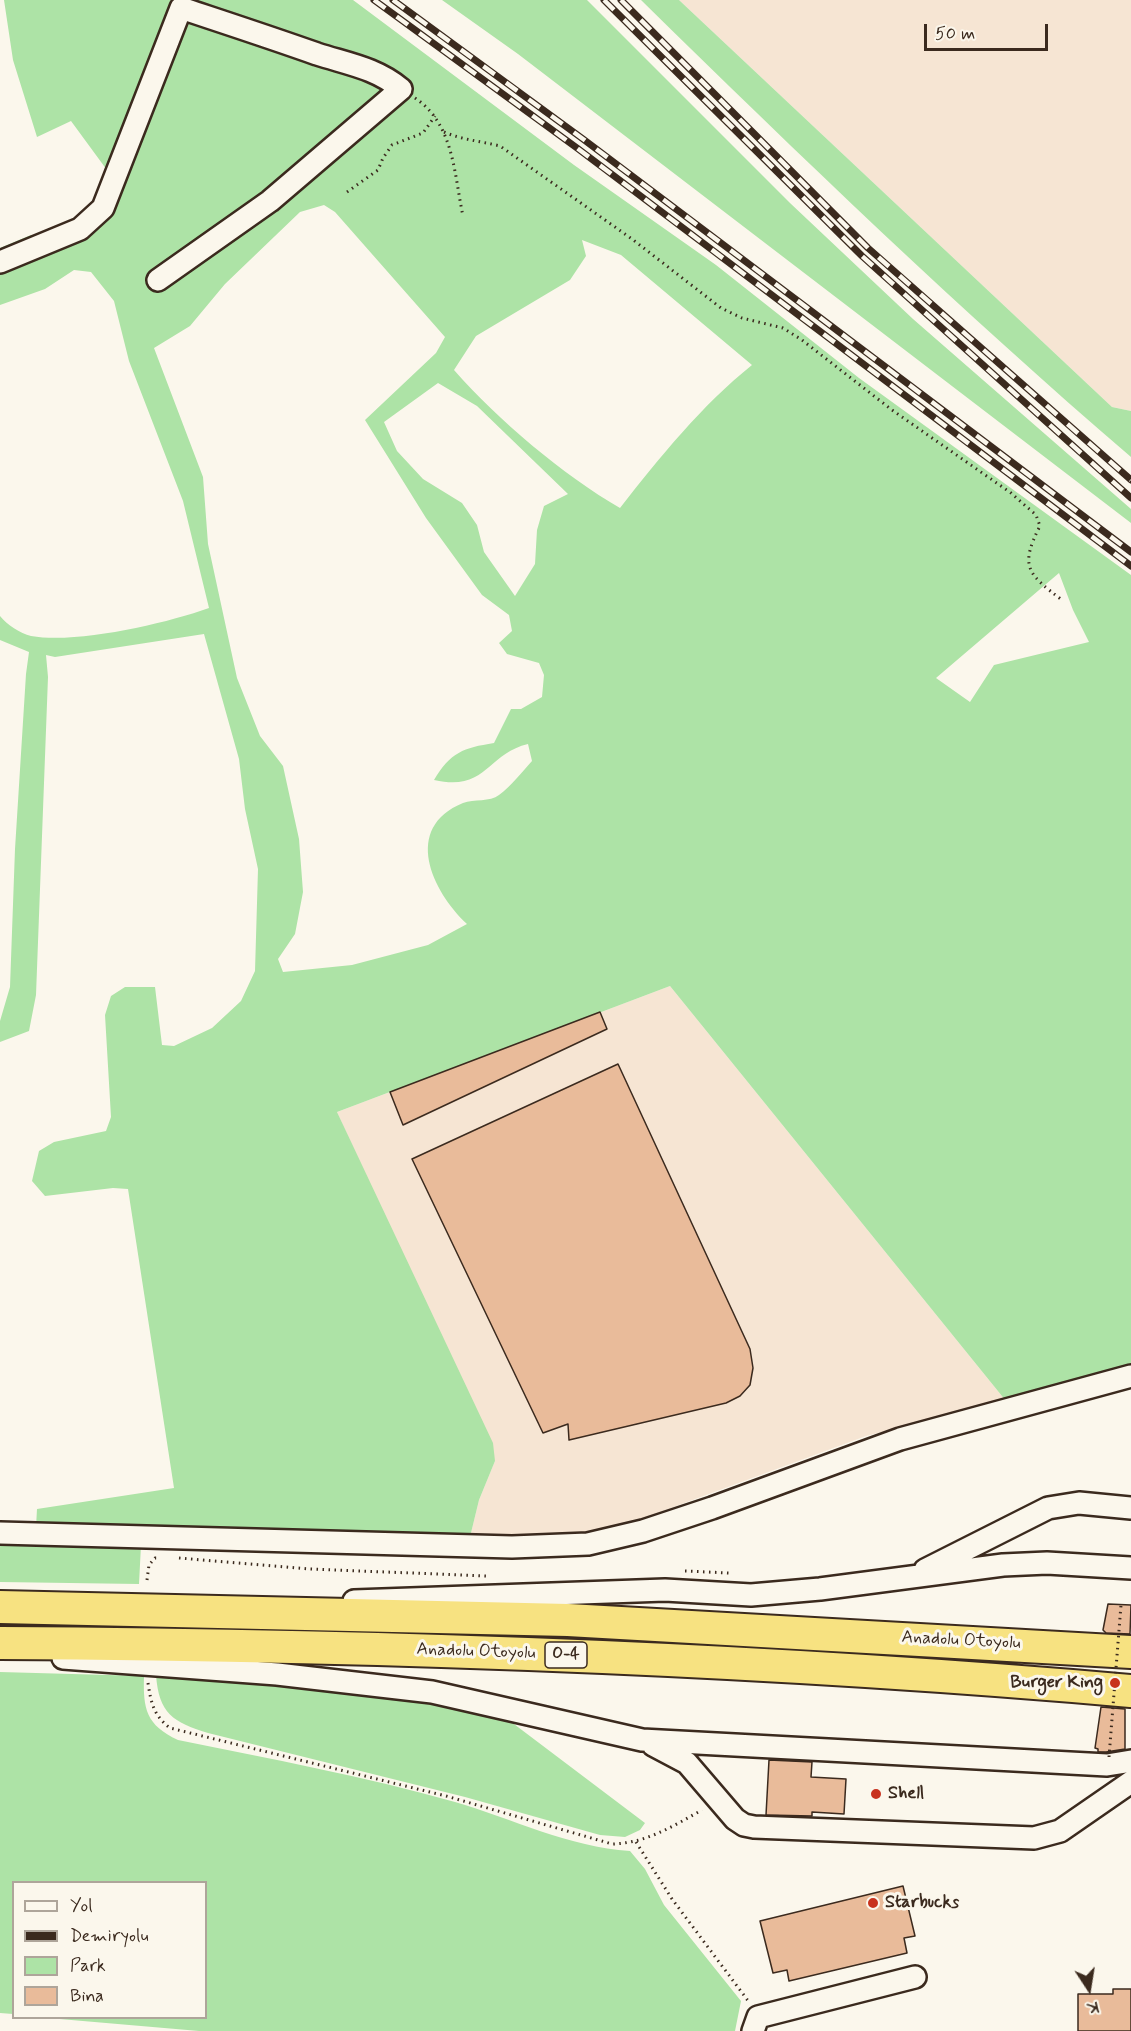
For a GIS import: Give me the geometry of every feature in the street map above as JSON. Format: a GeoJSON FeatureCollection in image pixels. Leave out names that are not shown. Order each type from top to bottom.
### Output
{"type":"FeatureCollection","features":[{"type":"Feature","properties":{"kind":"highway","name":"Anadolu Otoyolu"},"geometry":{"type":"LineString","coordinates":[[0,1607],[568,1620],[1131,1652]]}},
{"type":"Feature","properties":{"kind":"highway","name":"Anadolu Otoyolu"},"geometry":{"type":"LineString","coordinates":[[0,1643],[508,1652],[1017,1681],[1131,1691]]}},
{"type":"Feature","properties":{"kind":"street"},"geometry":{"type":"LineString","coordinates":[[0,262],[80,229],[104,208],[181,8],[331,58],[367,67],[385,75],[402,89],[270,201],[158,280]]}},
{"type":"Feature","properties":{"kind":"street"},"geometry":{"type":"LineString","coordinates":[[0,1533],[512,1547],[588,1544],[644,1530],[712,1508],[900,1439],[1131,1376]]}},
{"type":"Feature","properties":{"kind":"street"},"geometry":{"type":"LineString","coordinates":[[914,1576],[1048,1508],[1078,1503],[1131,1508]]}},
{"type":"Feature","properties":{"kind":"street"},"geometry":{"type":"LineString","coordinates":[[82,1608],[665,1590],[751,1595],[1047,1563],[1131,1568]]}},
{"type":"Feature","properties":{"kind":"street"},"geometry":{"type":"LineString","coordinates":[[0,1654],[277,1674],[432,1692],[477,1700],[642,1740],[1107,1765],[1131,1761]]}},
{"type":"Feature","properties":{"kind":"street"},"geometry":{"type":"LineString","coordinates":[[642,1740],[687,1763],[735,1819],[744,1825],[754,1827],[1034,1838],[1060,1831],[1131,1782]]}},
{"type":"Feature","properties":{"kind":"street"},"geometry":{"type":"LineString","coordinates":[[753,2031],[758,2018],[915,1977]]}},
{"type":"Feature","properties":{"kind":"path"},"geometry":{"type":"LineString","coordinates":[[402,89],[425,104],[444,132],[463,216]]}},
{"type":"Feature","properties":{"kind":"path"},"geometry":{"type":"LineString","coordinates":[[347,192],[378,170],[392,145],[423,133],[435,116]]}},
{"type":"Feature","properties":{"kind":"path"},"geometry":{"type":"LineString","coordinates":[[444,132],[466,141],[500,146],[632,239],[721,308],[742,318],[783,328],[802,340],[892,410],[1011,493],[1036,515],[1040,526],[1030,546],[1027,561],[1030,574],[1062,600]]}},
{"type":"Feature","properties":{"kind":"path"},"geometry":{"type":"LineString","coordinates":[[147,1580],[149,1565],[155,1558],[165,1557]]}},
{"type":"Feature","properties":{"kind":"path"},"geometry":{"type":"LineString","coordinates":[[176,1558],[310,1569],[492,1576]]}},
{"type":"Feature","properties":{"kind":"path"},"geometry":{"type":"LineString","coordinates":[[674,1572],[739,1574]]}},
{"type":"Feature","properties":{"kind":"path"},"geometry":{"type":"LineString","coordinates":[[1109,1757],[1121,1605]]}},
{"type":"Feature","properties":{"kind":"path"},"geometry":{"type":"LineString","coordinates":[[147,1678],[152,1706],[159,1719],[170,1728],[189,1735],[446,1796],[612,1844],[636,1842],[655,1836],[720,1800]]}},
{"type":"Feature","properties":{"kind":"path"},"geometry":{"type":"LineString","coordinates":[[636,1842],[672,1899],[752,2006]]}},
{"type":"Feature","properties":{"kind":"shaded area"},"geometry":{"type":"Polygon","coordinates":[[[679,0],[1131,0],[1131,411],[1112,407],[679,0]]]}},
{"type":"Feature","properties":{"kind":"shaded area"},"geometry":{"type":"Polygon","coordinates":[[[670,986],[1006,1401],[866,1436],[614,1529],[582,1537],[470,1537],[479,1500],[495,1461],[337,1112],[670,986]]]}},
{"type":"Feature","properties":{"kind":"green space"},"geometry":{"type":"Polygon","coordinates":[[[4,0],[353,0],[574,165],[716,265],[859,378],[1131,575],[1131,1364],[1006,1401],[670,986],[337,1112],[493,1443],[495,1461],[479,1500],[470,1537],[36,1527],[37,1509],[174,1488],[128,1189],[113,1188],[45,1196],[32,1181],[39,1151],[54,1142],[106,1131],[111,1117],[105,1015],[111,996],[125,987],[155,987],[162,1045],[174,1046],[212,1028],[241,1001],[255,971],[258,869],[245,809],[239,759],[204,634],[55,657],[46,655],[48,677],[36,995],[29,1031],[0,1042],[0,1021],[10,987],[15,849],[29,652],[0,640],[0,616],[22,633],[50,638],[120,631],[209,608],[183,501],[129,361],[114,301],[91,272],[74,270],[45,289],[0,305],[0,248],[31,235],[50,243],[80,229],[115,181],[71,121],[37,137],[13,60],[4,0]],[[324,205],[300,212],[225,284],[190,326],[154,348],[203,477],[208,544],[237,678],[260,736],[283,766],[299,839],[303,892],[295,934],[278,959],[283,972],[352,965],[428,945],[467,924],[443,895],[434,878],[429,861],[428,844],[433,828],[444,814],[463,803],[491,799],[503,791],[532,761],[528,744],[514,749],[476,777],[452,782],[434,780],[452,757],[474,747],[494,743],[511,709],[521,709],[542,697],[544,675],[539,663],[507,654],[499,643],[512,631],[509,615],[482,595],[426,518],[365,420],[436,353],[445,337],[335,212],[324,205]],[[582,240],[586,256],[570,280],[476,336],[454,370],[490,408],[532,445],[576,480],[620,508],[699,414],[752,365],[621,255],[582,240]],[[438,383],[384,422],[397,451],[423,479],[462,503],[477,525],[484,552],[515,596],[535,564],[537,530],[544,506],[568,494],[477,406],[438,383]],[[1059,573],[936,678],[970,702],[994,665],[1089,642],[1073,610],[1059,573]]]}},
{"type":"Feature","properties":{"kind":"green space"},"geometry":{"type":"Polygon","coordinates":[[[442,0],[587,0],[790,203],[913,319],[1131,509],[1131,523],[518,54],[442,0]]]}},
{"type":"Feature","properties":{"kind":"green space"},"geometry":{"type":"Polygon","coordinates":[[[641,0],[679,0],[1112,407],[1131,411],[1131,457],[882,233],[641,0]]]}},
{"type":"Feature","properties":{"kind":"green space"},"geometry":{"type":"Polygon","coordinates":[[[0,1542],[141,1545],[139,1584],[0,1582],[0,1542]]]}},
{"type":"Feature","properties":{"kind":"green space"},"geometry":{"type":"Polygon","coordinates":[[[0,1672],[144,1676],[144,1698],[149,1715],[159,1728],[178,1740],[386,1784],[455,1802],[563,1838],[630,1851],[645,1869],[664,1905],[741,2001],[735,2031],[199,2031],[60,2019],[207,2019],[207,1881],[12,1881],[12,2014],[0,2013],[0,1672]]]}},
{"type":"Feature","properties":{"kind":"green space"},"geometry":{"type":"Polygon","coordinates":[[[156,1675],[399,1694],[506,1718],[645,1823],[640,1830],[625,1837],[600,1835],[465,1797],[208,1733],[186,1725],[170,1714],[160,1699],[156,1675]]]}},
{"type":"Feature","properties":{"kind":"building"},"geometry":{"type":"Polygon","coordinates":[[[600,1012],[607,1029],[403,1125],[390,1092],[600,1012]]]}},
{"type":"Feature","properties":{"kind":"building"},"geometry":{"type":"Polygon","coordinates":[[[618,1064],[750,1349],[753,1368],[750,1385],[740,1396],[726,1403],[569,1440],[568,1424],[543,1433],[412,1159],[618,1064]]]}},
{"type":"Feature","properties":{"kind":"building"},"geometry":{"type":"Polygon","coordinates":[[[1108,1604],[1131,1605],[1130,1634],[1106,1633],[1103,1630],[1108,1604]]]}},
{"type":"Feature","properties":{"kind":"building"},"geometry":{"type":"Polygon","coordinates":[[[1101,1707],[1125,1709],[1125,1749],[1098,1752],[1095,1748],[1101,1707]]]}},
{"type":"Feature","properties":{"kind":"building"},"geometry":{"type":"Polygon","coordinates":[[[769,1760],[812,1762],[811,1777],[846,1779],[844,1814],[812,1812],[812,1816],[766,1815],[769,1760]]]}},
{"type":"Feature","properties":{"kind":"building"},"geometry":{"type":"Polygon","coordinates":[[[903,1886],[915,1936],[904,1938],[907,1953],[789,1981],[787,1970],[773,1973],[760,1921],[903,1886]]]}},
{"type":"Feature","properties":{"kind":"building"},"geometry":{"type":"Polygon","coordinates":[[[1113,1989],[1131,1989],[1131,2031],[1078,2031],[1078,1994],[1113,1994],[1113,1989]]]}},
{"type":"Feature","properties":{"kind":"railway"},"geometry":{"type":"LineString","coordinates":[[374,0],[577,148],[1131,566]]}},
{"type":"Feature","properties":{"kind":"railway"},"geometry":{"type":"LineString","coordinates":[[393,0],[583,139],[1131,552]]}},
{"type":"Feature","properties":{"kind":"railway"},"geometry":{"type":"LineString","coordinates":[[604,0],[862,256],[1131,498]]}},
{"type":"Feature","properties":{"kind":"railway"},"geometry":{"type":"LineString","coordinates":[[621,0],[868,248],[1131,480]]}},
{"type":"Feature","properties":{"kind":"place","name":"Burger King"},"geometry":{"type":"Point","coordinates":[1115,1683]}},
{"type":"Feature","properties":{"kind":"place","name":"Shell"},"geometry":{"type":"Point","coordinates":[876,1794]}},
{"type":"Feature","properties":{"kind":"place","name":"Starbucks"},"geometry":{"type":"Point","coordinates":[873,1903]}}]}
